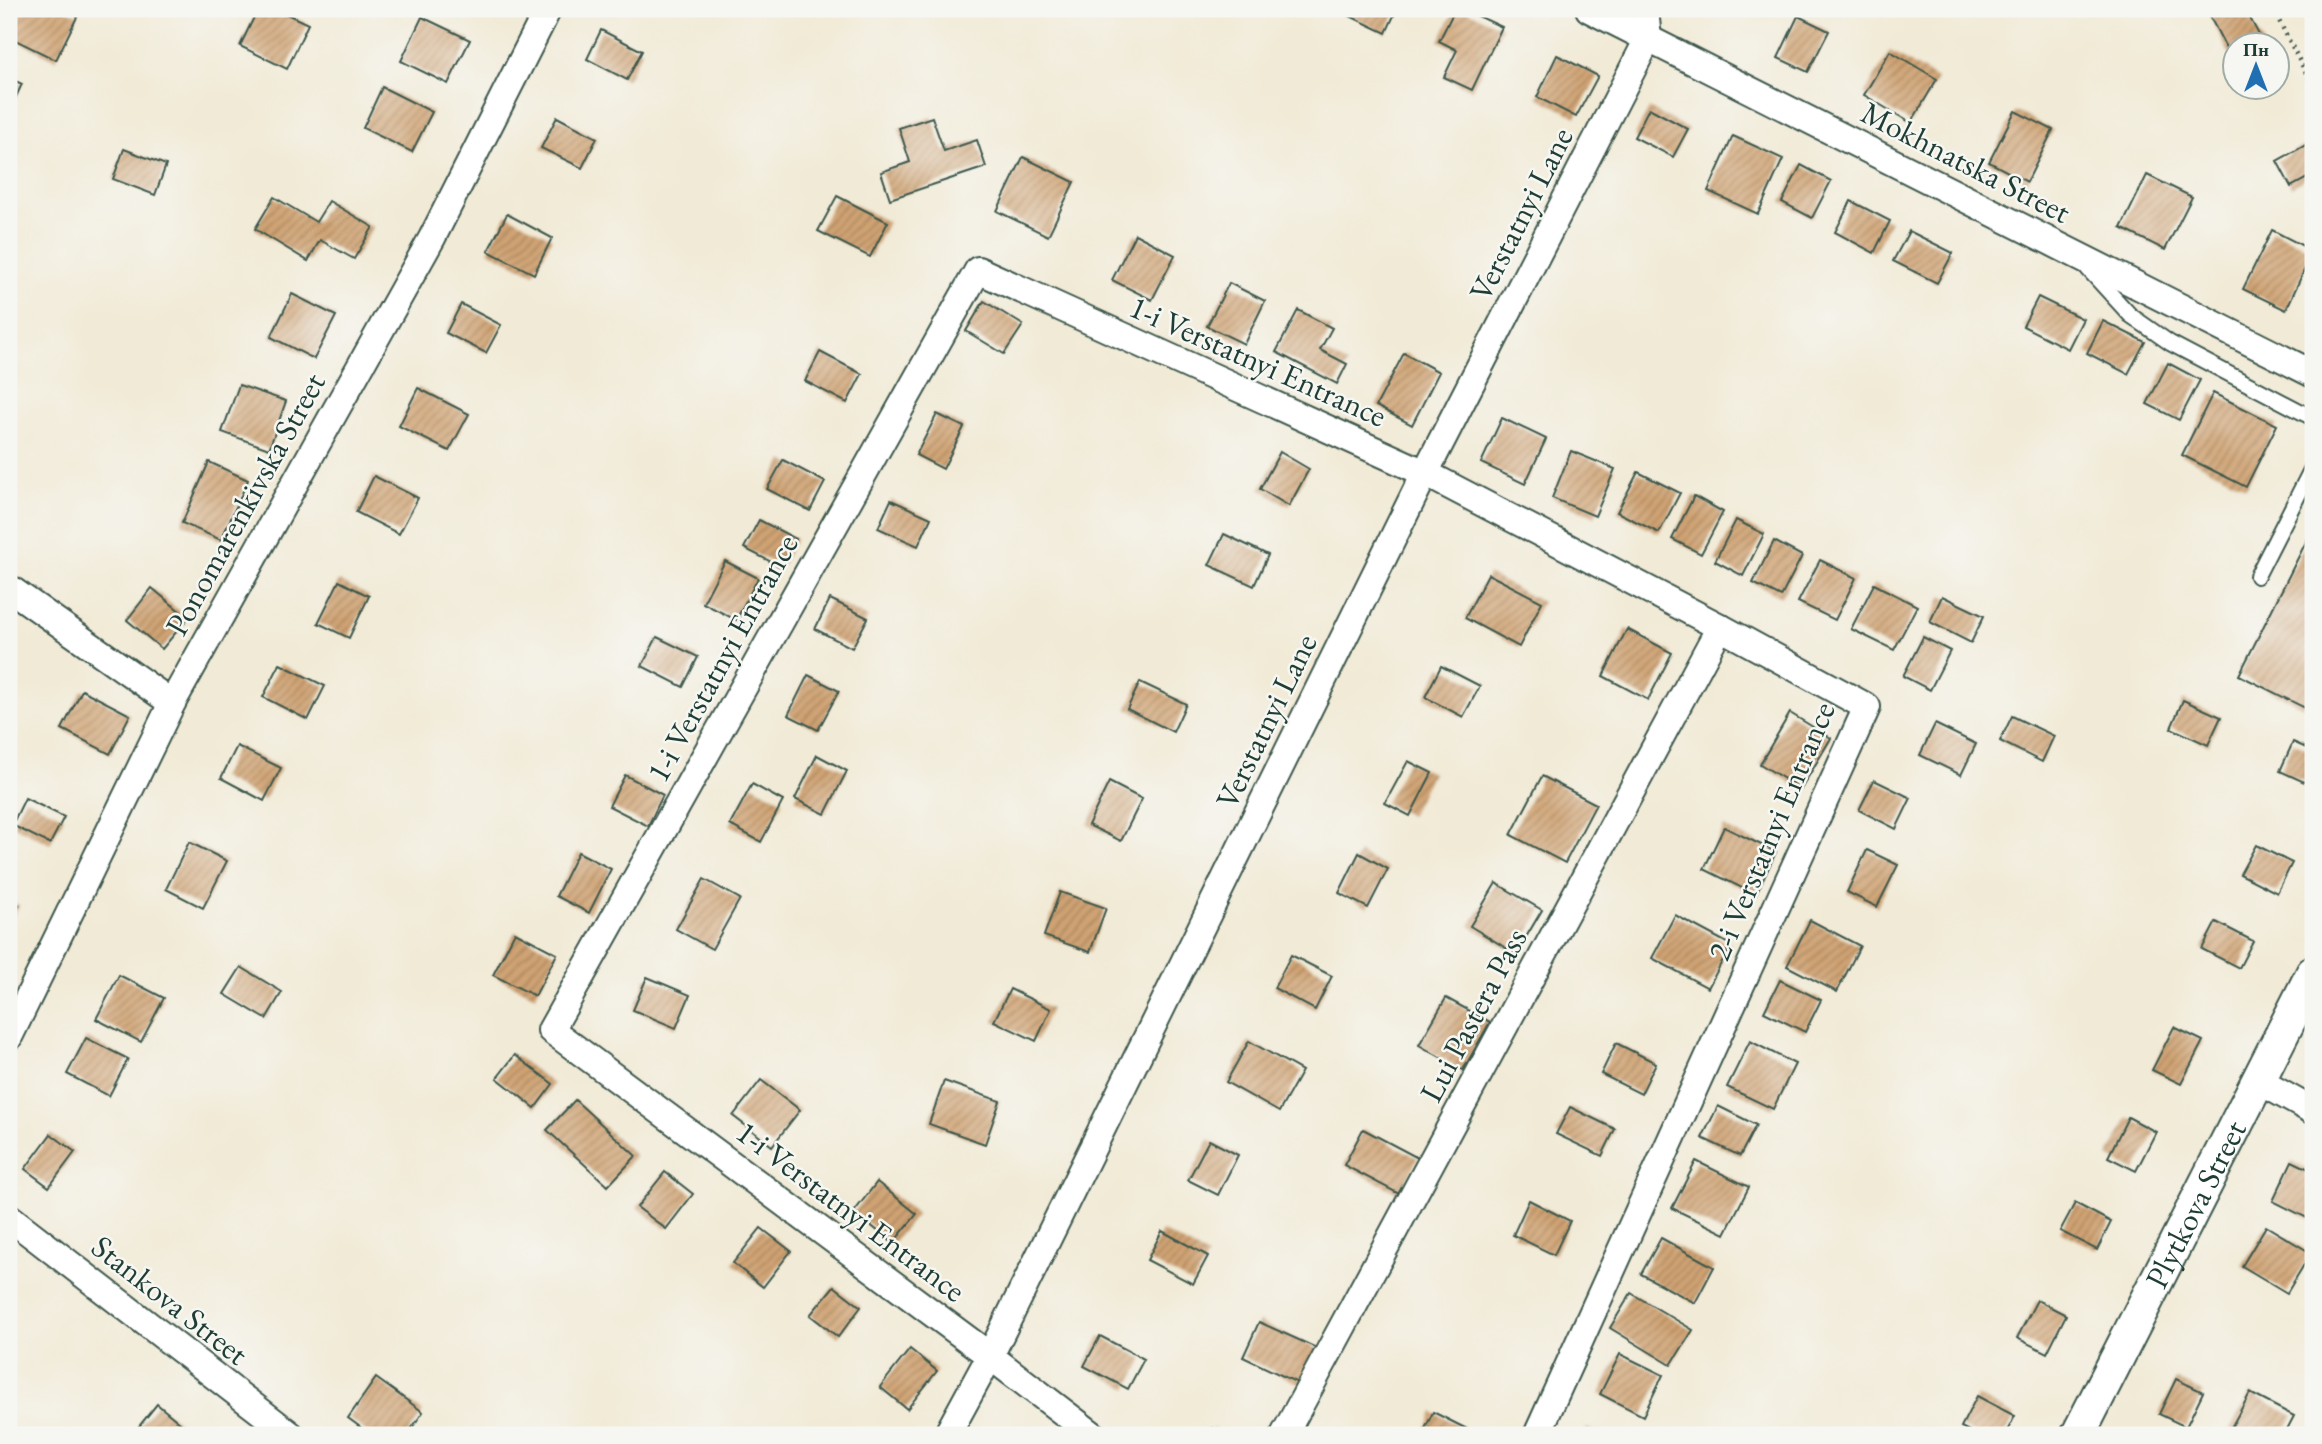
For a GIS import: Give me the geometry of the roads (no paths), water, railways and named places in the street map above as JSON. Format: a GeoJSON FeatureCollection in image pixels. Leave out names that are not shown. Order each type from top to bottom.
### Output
{"type":"FeatureCollection","features":[{"type":"Feature","properties":{"kind":"street","name":"Ponomarenkivska Street"},"geometry":{"type":"LineString","coordinates":[[9,1037],[172,703],[432,238],[548,9]]}},
{"type":"Feature","properties":{"kind":"street","name":"Mokhnatska Street"},"geometry":{"type":"LineString","coordinates":[[1588,9],[2313,374]]}},
{"type":"Feature","properties":{"kind":"street"},"geometry":{"type":"LineString","coordinates":[[1645,9],[1648,39]]}},
{"type":"Feature","properties":{"kind":"street","name":"Verstatnyi Lane"},"geometry":{"type":"LineString","coordinates":[[947,1435],[990,1356],[1425,473],[1648,39]]}},
{"type":"Feature","properties":{"kind":"street","name":"1-i Verstatnyi Entrance"},"geometry":{"type":"LineString","coordinates":[[990,1356],[551,1030],[978,270],[1425,473]]}},
{"type":"Feature","properties":{"kind":"street","name":"2-i Verstatnyi Entrance"},"geometry":{"type":"LineString","coordinates":[[1425,473],[1867,707],[1537,1435]]}},
{"type":"Feature","properties":{"kind":"street"},"geometry":{"type":"LineString","coordinates":[[9,588],[172,703]]}},
{"type":"Feature","properties":{"kind":"street","name":"Lui Pastera Pass"},"geometry":{"type":"LineString","coordinates":[[1284,1435],[1720,627]]}},
{"type":"Feature","properties":{"kind":"street","name":"Plytkova Street"},"geometry":{"type":"LineString","coordinates":[[2080,1434],[2313,973]]}},
{"type":"Feature","properties":{"kind":"street"},"geometry":{"type":"LineString","coordinates":[[2259,1081],[2313,1111]]}},
{"type":"Feature","properties":{"kind":"street","name":"Stankova Street"},"geometry":{"type":"LineString","coordinates":[[9,1217],[291,1435]]}},
{"type":"Feature","properties":{"kind":"street"},"geometry":{"type":"LineString","coordinates":[[990,1356],[1093,1435]]}},
{"type":"Feature","properties":{"kind":"lane"},"geometry":{"type":"LineString","coordinates":[[2075,255],[2130,315],[2160,336],[2313,418]]}},
{"type":"Feature","properties":{"kind":"lane"},"geometry":{"type":"LineString","coordinates":[[2257,576],[2313,466]]}}]}
